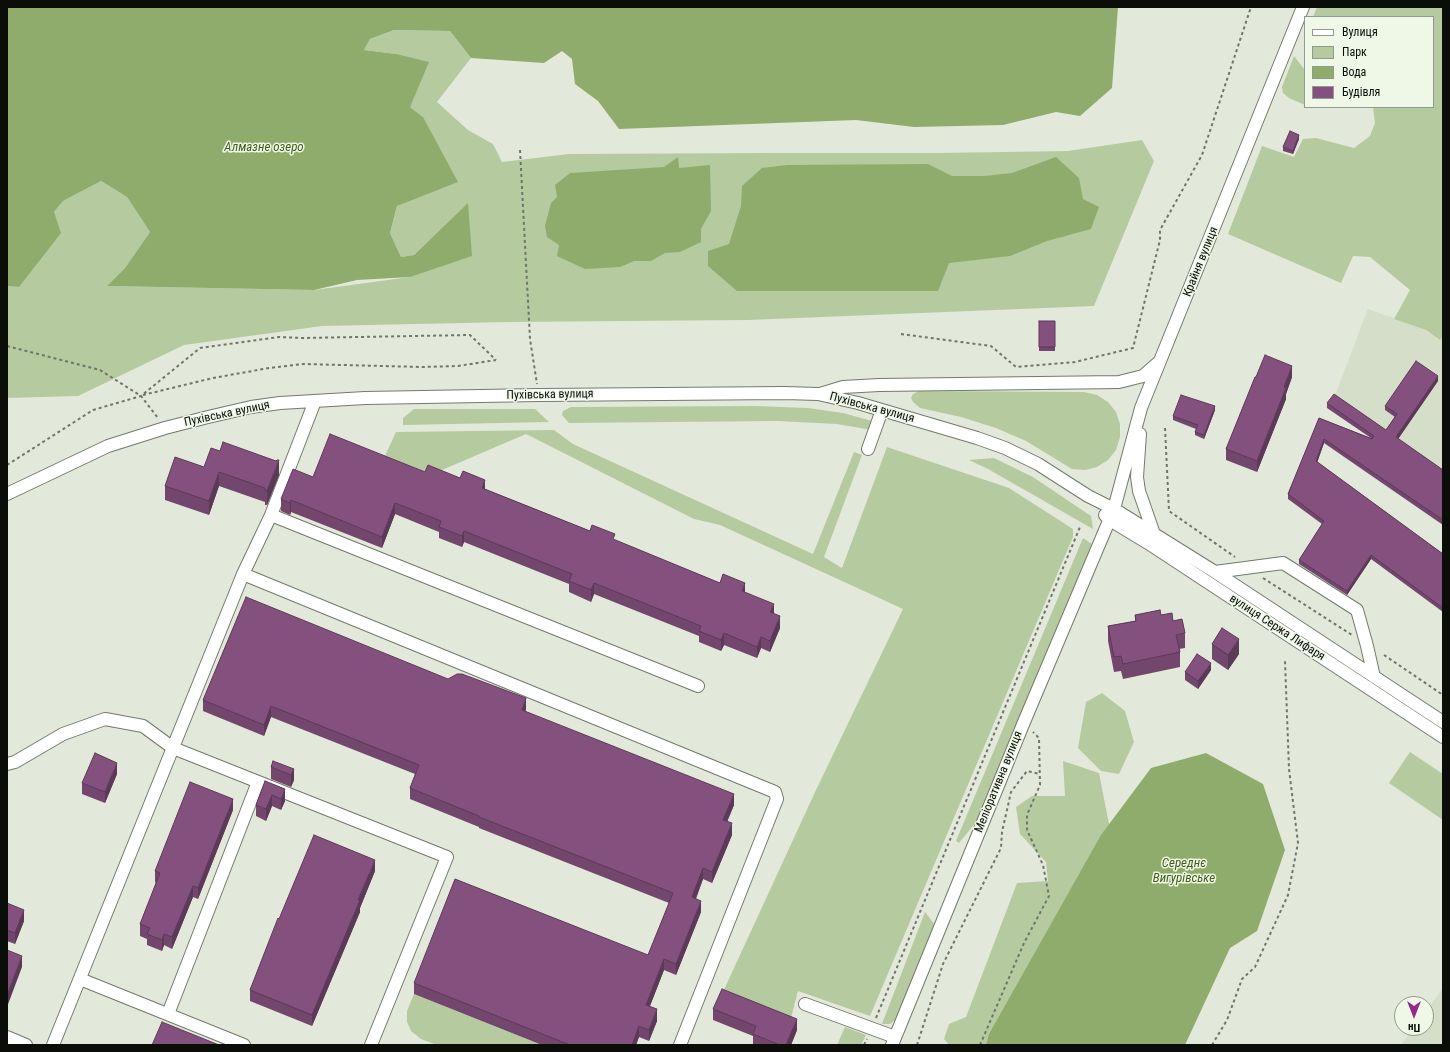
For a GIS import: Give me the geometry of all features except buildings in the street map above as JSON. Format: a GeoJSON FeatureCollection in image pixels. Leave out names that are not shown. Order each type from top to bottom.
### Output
{"type":"FeatureCollection","features":[{"type":"Feature","properties":{"kind":"street","name":"Крайня вулиця"},"geometry":{"type":"LineString","coordinates":[[1112,515],[1141,408],[1303,7]]}},
{"type":"Feature","properties":{"kind":"street"},"geometry":{"type":"LineString","coordinates":[[818,394],[843,387],[879,385],[1119,382],[1143,376],[1161,360]]}},
{"type":"Feature","properties":{"kind":"street","name":"Пухівська вулиця"},"geometry":{"type":"LineString","coordinates":[[7,494],[108,446],[165,428],[251,407],[315,400],[365,398],[785,393],[818,394],[882,410],[977,438],[1005,448],[1038,464],[1088,496],[1112,515]]}},
{"type":"Feature","properties":{"kind":"street"},"geometry":{"type":"LineString","coordinates":[[53,1045],[243,574],[272,515],[315,400]]}},
{"type":"Feature","properties":{"kind":"street"},"geometry":{"type":"LineString","coordinates":[[1141,408],[1137,477],[1139,491],[1154,534]]}},
{"type":"Feature","properties":{"kind":"street"},"geometry":{"type":"LineString","coordinates":[[868,449],[882,410]]}},
{"type":"Feature","properties":{"kind":"street"},"geometry":{"type":"LineString","coordinates":[[272,515],[698,686]]}},
{"type":"Feature","properties":{"kind":"street","name":"вулиця Сержа Лифаря"},"geometry":{"type":"LineString","coordinates":[[1112,515],[1154,534],[1215,572],[1443,722]]}},
{"type":"Feature","properties":{"kind":"street","name":"вулиця Сержа Лифаря"},"geometry":{"type":"LineString","coordinates":[[1112,515],[1148,543],[1443,737]]}},
{"type":"Feature","properties":{"kind":"street","name":"Меліоративна вулиця"},"geometry":{"type":"LineString","coordinates":[[894,1041],[1024,722],[1112,515]]}},
{"type":"Feature","properties":{"kind":"street"},"geometry":{"type":"LineString","coordinates":[[1215,572],[1283,563],[1357,610],[1374,677]]}},
{"type":"Feature","properties":{"kind":"street"},"geometry":{"type":"LineString","coordinates":[[243,574],[775,792],[777,799],[680,1045]]}},
{"type":"Feature","properties":{"kind":"street"},"geometry":{"type":"LineString","coordinates":[[7,764],[15,762],[63,734],[105,719],[143,726],[173,748],[446,857],[371,1045]]}},
{"type":"Feature","properties":{"kind":"street"},"geometry":{"type":"LineString","coordinates":[[168,1014],[258,782]]}},
{"type":"Feature","properties":{"kind":"street"},"geometry":{"type":"LineString","coordinates":[[80,978],[244,1045]]}},
{"type":"Feature","properties":{"kind":"street"},"geometry":{"type":"LineString","coordinates":[[805,1004],[871,1028],[894,1041]]}},
{"type":"Feature","properties":{"kind":"street"},"geometry":{"type":"LineString","coordinates":[[7,1037],[26,1045]]}},
{"type":"Feature","properties":{"kind":"path"},"geometry":{"type":"LineString","coordinates":[[901,334],[991,346],[1016,367],[1075,362],[1133,348],[1160,240],[1160,230],[1202,155],[1250,7]]}},
{"type":"Feature","properties":{"kind":"path"},"geometry":{"type":"LineString","coordinates":[[520,150],[530,339],[539,395]]}},
{"type":"Feature","properties":{"kind":"path"},"geometry":{"type":"LineString","coordinates":[[7,465],[93,410],[213,378],[303,364],[422,367],[458,366],[496,360],[470,335],[301,338],[279,337],[200,348],[141,396]]}},
{"type":"Feature","properties":{"kind":"path"},"geometry":{"type":"LineString","coordinates":[[7,346],[100,370],[141,396],[165,428]]}},
{"type":"Feature","properties":{"kind":"path"},"geometry":{"type":"LineString","coordinates":[[1165,428],[1169,511],[1241,561]]}},
{"type":"Feature","properties":{"kind":"path"},"geometry":{"type":"LineString","coordinates":[[864,1045],[1080,527]]}},
{"type":"Feature","properties":{"kind":"path"},"geometry":{"type":"LineString","coordinates":[[1261,576],[1358,639]]}},
{"type":"Feature","properties":{"kind":"path"},"geometry":{"type":"LineString","coordinates":[[1384,656],[1443,695]]}},
{"type":"Feature","properties":{"kind":"path"},"geometry":{"type":"LineString","coordinates":[[1212,1045],[1227,1020],[1242,979],[1255,967],[1288,895],[1298,843],[1289,769],[1285,661]]}},
{"type":"Feature","properties":{"kind":"path"},"geometry":{"type":"LineString","coordinates":[[980,1045],[1024,943],[1049,896],[1043,865],[1027,830],[1027,815],[1040,785],[1039,738],[1024,722]]}},
{"type":"Feature","properties":{"kind":"path"},"geometry":{"type":"LineString","coordinates":[[918,1045],[943,964],[1001,848],[1002,832],[1011,792],[1027,771],[1040,774]]}},
{"type":"Feature","properties":{"kind":"shaded area"},"geometry":{"type":"Polygon","coordinates":[[[1368,309],[1426,330],[1440,340],[1443,336],[1443,474],[1334,398],[1368,309]]]}},
{"type":"Feature","properties":{"kind":"shaded area"},"geometry":{"type":"Polygon","coordinates":[[[1443,988],[1443,1045],[1401,1045],[1407,1036],[1434,1036],[1434,1000],[1443,988]]]}},
{"type":"Feature","properties":{"kind":"green space"},"geometry":{"type":"Polygon","coordinates":[[[1317,7],[1443,7],[1443,336],[1440,340],[1426,330],[1394,319],[1410,290],[1370,257],[1353,256],[1341,283],[1228,234],[1262,146],[1294,157],[1303,139],[1316,138],[1354,148],[1370,136],[1375,123],[1373,108],[1434,108],[1434,16],[1313,16],[1317,7]]]}},
{"type":"Feature","properties":{"kind":"green space"},"geometry":{"type":"Polygon","coordinates":[[[394,30],[450,31],[471,58],[437,102],[468,130],[493,144],[502,162],[569,154],[938,153],[1068,151],[1142,140],[1154,161],[1094,306],[748,320],[509,322],[322,326],[184,345],[78,396],[7,398],[7,286],[19,287],[54,212],[63,201],[101,181],[127,197],[150,232],[125,268],[107,286],[314,290],[410,277],[468,204],[414,255],[401,257],[390,233],[397,206],[410,200],[423,117],[410,107],[396,54],[364,50],[370,39],[394,30]]]}},
{"type":"Feature","properties":{"kind":"green space"},"geometry":{"type":"Polygon","coordinates":[[[1294,56],[1304,69],[1304,105],[1289,98],[1283,93],[1282,87],[1294,56]]]}},
{"type":"Feature","properties":{"kind":"green space"},"geometry":{"type":"Polygon","coordinates":[[[919,391],[1084,392],[1097,395],[1108,402],[1116,412],[1120,424],[1120,437],[1116,450],[1108,460],[1097,467],[1085,470],[1072,469],[1026,441],[996,428],[961,417],[920,408],[911,398],[913,394],[919,391]]]}},
{"type":"Feature","properties":{"kind":"green space"},"geometry":{"type":"Polygon","coordinates":[[[756,406],[808,408],[843,413],[872,421],[872,430],[837,424],[777,421],[569,423],[562,415],[563,411],[571,407],[756,406]]]}},
{"type":"Feature","properties":{"kind":"green space"},"geometry":{"type":"Polygon","coordinates":[[[414,409],[535,409],[549,422],[403,425],[403,418],[414,409]]]}},
{"type":"Feature","properties":{"kind":"green space"},"geometry":{"type":"Polygon","coordinates":[[[554,430],[573,444],[813,554],[854,452],[862,455],[824,557],[842,568],[887,447],[1009,488],[1073,529],[1073,537],[870,1016],[798,991],[791,1018],[722,994],[816,790],[903,609],[720,525],[694,519],[526,434],[428,476],[384,458],[396,432],[554,430]]]}},
{"type":"Feature","properties":{"kind":"green space"},"geometry":{"type":"Polygon","coordinates":[[[994,458],[1033,477],[1091,516],[1093,529],[988,469],[969,460],[994,458]]]}},
{"type":"Feature","properties":{"kind":"green space"},"geometry":{"type":"Polygon","coordinates":[[[1083,538],[1092,544],[977,821],[959,843],[956,841],[1083,538]]]}},
{"type":"Feature","properties":{"kind":"green space"},"geometry":{"type":"Polygon","coordinates":[[[1102,693],[1125,711],[1134,742],[1119,774],[1101,771],[1078,748],[1086,702],[1102,693]]]}},
{"type":"Feature","properties":{"kind":"green space"},"geometry":{"type":"Polygon","coordinates":[[[1410,752],[1443,774],[1443,820],[1389,783],[1410,752]]]}},
{"type":"Feature","properties":{"kind":"green space"},"geometry":{"type":"Polygon","coordinates":[[[1063,761],[1099,773],[1111,834],[1002,1045],[949,1045],[944,1039],[949,1024],[966,1017],[1017,883],[1048,881],[1046,862],[1020,834],[1016,807],[1032,796],[1065,796],[1063,761]]]}},
{"type":"Feature","properties":{"kind":"green space"},"geometry":{"type":"Polygon","coordinates":[[[925,912],[935,925],[899,1017],[890,1024],[882,1024],[925,912]]]}},
{"type":"Feature","properties":{"kind":"green space"},"geometry":{"type":"Polygon","coordinates":[[[414,994],[542,1045],[437,1045],[421,1039],[411,1031],[407,1022],[407,1011],[414,994]]]}},
{"type":"Feature","properties":{"kind":"green space"},"geometry":{"type":"Polygon","coordinates":[[[845,1027],[866,1035],[861,1045],[837,1045],[845,1027]]]}},
{"type":"Feature","properties":{"kind":"water","name":"Алмазне озеро"},"geometry":{"type":"Polygon","coordinates":[[[7,7],[1118,7],[1112,88],[1080,116],[1056,112],[1003,125],[914,127],[856,120],[619,129],[598,101],[575,84],[572,59],[562,51],[544,63],[471,58],[450,31],[394,30],[370,39],[364,50],[396,54],[429,62],[410,107],[423,117],[458,182],[397,206],[390,233],[401,257],[414,255],[468,203],[472,256],[410,277],[357,280],[314,290],[107,286],[125,268],[150,232],[127,197],[101,181],[63,201],[54,212],[61,233],[19,287],[7,286],[7,7]]]}},
{"type":"Feature","properties":{"kind":"water"},"geometry":{"type":"Polygon","coordinates":[[[678,157],[679,168],[710,165],[711,211],[701,229],[701,242],[680,252],[665,253],[651,261],[634,261],[620,267],[585,269],[557,256],[559,245],[547,237],[545,226],[551,203],[557,197],[555,185],[570,173],[664,167],[678,157]]]}},
{"type":"Feature","properties":{"kind":"water"},"geometry":{"type":"Polygon","coordinates":[[[1056,157],[1079,178],[1083,199],[1099,207],[1091,229],[1047,241],[1010,256],[949,263],[938,291],[737,291],[708,266],[708,251],[729,244],[741,206],[742,186],[762,168],[787,165],[928,164],[952,176],[984,176],[1012,173],[1056,157]]]}},
{"type":"Feature","properties":{"kind":"water","name":"Середнє Вигурівське"},"geometry":{"type":"Polygon","coordinates":[[[1206,753],[1263,784],[1285,850],[1257,931],[1230,948],[1185,1045],[986,1045],[989,1034],[1101,835],[1151,768],[1206,753]]]}}]}
